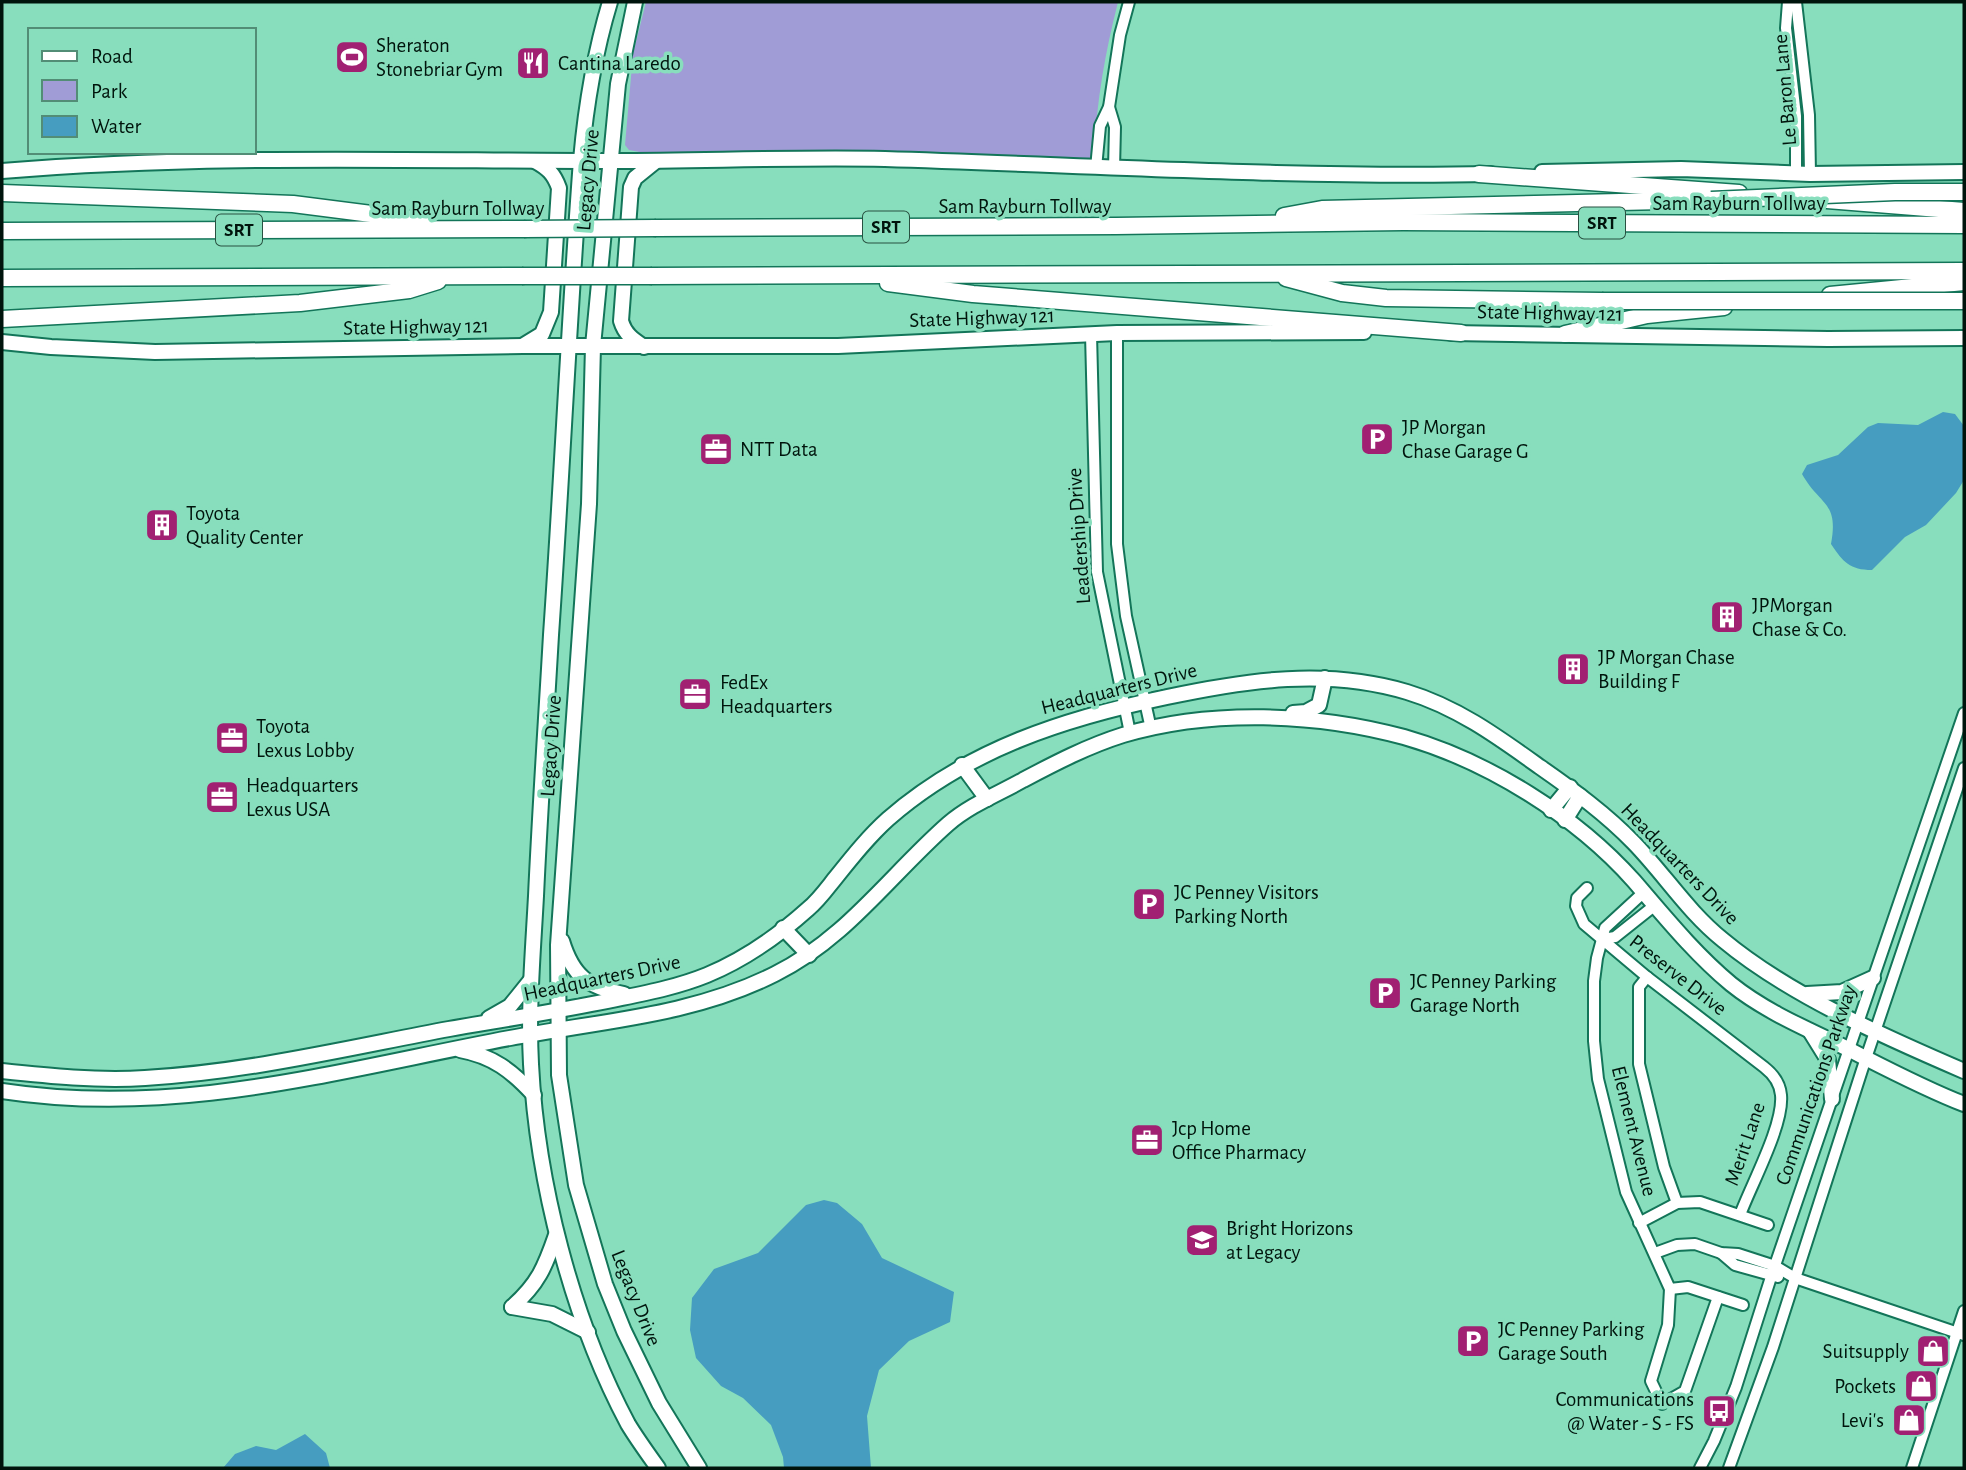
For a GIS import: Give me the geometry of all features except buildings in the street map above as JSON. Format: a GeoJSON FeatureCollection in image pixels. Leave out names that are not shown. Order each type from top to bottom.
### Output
{"type":"FeatureCollection","features":[{"type":"Feature","properties":{"kind":"highway"},"geometry":{"type":"LineString","coordinates":[[1479,174],[1964,211]]}},
{"type":"Feature","properties":{"kind":"highway"},"geometry":{"type":"LineString","coordinates":[[1240,225],[1322,209],[1964,192]]}},
{"type":"Feature","properties":{"kind":"highway"},"geometry":{"type":"LineString","coordinates":[[2,193],[293,204],[477,228]]}},
{"type":"Feature","properties":{"kind":"highway","name":"Sam Rayburn Tollway"},"geometry":{"type":"LineString","coordinates":[[2,231],[1417,222],[1964,225]]}},
{"type":"Feature","properties":{"kind":"highway","name":"SRT"},"geometry":{"type":"LineString","coordinates":[[2,278],[1964,271]]}},
{"type":"Feature","properties":{"kind":"highway"},"geometry":{"type":"LineString","coordinates":[[1267,273],[1342,293],[1386,298],[1964,301]]}},
{"type":"Feature","properties":{"kind":"highway"},"geometry":{"type":"LineString","coordinates":[[823,275],[973,294],[1461,333]]}},
{"type":"Feature","properties":{"kind":"highway"},"geometry":{"type":"LineString","coordinates":[[2,319],[300,303],[409,290],[453,276]]}},
{"type":"Feature","properties":{"kind":"highway"},"geometry":{"type":"LineString","coordinates":[[1565,334],[1647,315],[1964,282]]}},
{"type":"Feature","properties":{"kind":"main road","name":"Legacy Drive"},"geometry":{"type":"LineString","coordinates":[[610,2],[593,63],[581,160],[567,347],[531,980],[531,1034],[534,1095],[556,1233],[589,1332],[629,1426],[658,1468]]}},
{"type":"Feature","properties":{"kind":"main road","name":"Legacy Drive"},"geometry":{"type":"LineString","coordinates":[[635,2],[620,73],[593,346],[589,504],[559,930],[559,1075],[569,1146],[599,1268],[643,1372],[699,1468]]}},
{"type":"Feature","properties":{"kind":"main road"},"geometry":{"type":"LineString","coordinates":[[2,171],[64,166],[314,159],[881,159],[1337,175],[1681,169],[1803,174],[1964,172]]}},
{"type":"Feature","properties":{"kind":"main road"},"geometry":{"type":"LineString","coordinates":[[523,346],[542,334],[551,312],[559,188],[555,177],[546,167],[532,160]]}},
{"type":"Feature","properties":{"kind":"main road"},"geometry":{"type":"LineString","coordinates":[[644,347],[630,338],[621,321],[629,196],[635,178],[657,160]]}},
{"type":"Feature","properties":{"kind":"main road","name":"State Highway 121"},"geometry":{"type":"LineString","coordinates":[[2,342],[155,352],[523,346],[838,346],[1117,332],[1964,338]]}},
{"type":"Feature","properties":{"kind":"main road"},"geometry":{"type":"LineString","coordinates":[[1247,718],[1306,712],[1319,705],[1325,678]]}},
{"type":"Feature","properties":{"kind":"main road","name":"Headquarters Drive"},"geometry":{"type":"LineString","coordinates":[[2,1071],[98,1079],[189,1075],[341,1051],[558,1011],[632,996],[705,975],[744,956],[809,909],[849,860],[887,820],[913,798],[962,765],[1050,727],[1144,701],[1260,680],[1325,678],[1352,680],[1407,692],[1443,706],[1508,743],[1575,792],[1628,836],[1697,918],[1767,973],[1858,1022],[1964,1071]]}},
{"type":"Feature","properties":{"kind":"main road","name":"Headquarters Drive"},"geometry":{"type":"LineString","coordinates":[[2,1091],[103,1100],[201,1096],[274,1085],[559,1029],[593,1026],[707,1002],[776,974],[809,955],[846,926],[963,811],[1058,762],[1130,733],[1247,718],[1308,719],[1404,737],[1450,754],[1510,782],[1565,820],[1614,861],[1696,953],[1735,988],[1809,1030],[1964,1104]]}},
{"type":"Feature","properties":{"kind":"main road"},"geometry":{"type":"LineString","coordinates":[[962,765],[987,799]]}},
{"type":"Feature","properties":{"kind":"main road"},"geometry":{"type":"LineString","coordinates":[[1551,810],[1575,792]]}},
{"type":"Feature","properties":{"kind":"main road"},"geometry":{"type":"LineString","coordinates":[[1565,820],[1575,792]]}},
{"type":"Feature","properties":{"kind":"main road"},"geometry":{"type":"LineString","coordinates":[[1643,893],[1669,886]]}},
{"type":"Feature","properties":{"kind":"main road"},"geometry":{"type":"LineString","coordinates":[[1654,906],[1669,886]]}},
{"type":"Feature","properties":{"kind":"main road"},"geometry":{"type":"LineString","coordinates":[[783,928],[809,955]]}},
{"type":"Feature","properties":{"kind":"main road"},"geometry":{"type":"LineString","coordinates":[[559,930],[568,960],[584,981],[605,990],[632,996]]}},
{"type":"Feature","properties":{"kind":"main road"},"geometry":{"type":"LineString","coordinates":[[1805,993],[1842,992],[1873,978]]}},
{"type":"Feature","properties":{"kind":"main road"},"geometry":{"type":"LineString","coordinates":[[470,1026],[510,1006],[531,980]]}},
{"type":"Feature","properties":{"kind":"main road"},"geometry":{"type":"LineString","coordinates":[[1809,1030],[1828,1060],[1832,1099]]}},
{"type":"Feature","properties":{"kind":"main road"},"geometry":{"type":"LineString","coordinates":[[452,1049],[474,1052],[498,1062],[534,1095]]}},
{"type":"Feature","properties":{"kind":"main road"},"geometry":{"type":"LineString","coordinates":[[556,1233],[541,1276],[512,1307],[552,1314],[589,1332]]}},
{"type":"Feature","properties":{"kind":"street"},"geometry":{"type":"LineString","coordinates":[[1096,168],[1100,126],[1109,107],[1120,35],[1129,2]]}},
{"type":"Feature","properties":{"kind":"street","name":"Le Baron Lane"},"geometry":{"type":"LineString","coordinates":[[1788,2],[1786,28],[1803,174]]}},
{"type":"Feature","properties":{"kind":"street","name":"Le Baron Lane"},"geometry":{"type":"LineString","coordinates":[[1796,2],[1809,115],[1803,174]]}},
{"type":"Feature","properties":{"kind":"street"},"geometry":{"type":"LineString","coordinates":[[1109,107],[1115,127],[1114,169]]}},
{"type":"Feature","properties":{"kind":"street","name":"Leadership Drive"},"geometry":{"type":"LineString","coordinates":[[1117,332],[1117,544],[1126,616],[1151,729]]}},
{"type":"Feature","properties":{"kind":"street","name":"Leadership Drive"},"geometry":{"type":"LineString","coordinates":[[1091,334],[1097,572],[1130,733]]}},
{"type":"Feature","properties":{"kind":"street","name":"Communications Parkway"},"geometry":{"type":"LineString","coordinates":[[1700,1468],[1736,1387],[1773,1271],[1913,869],[1964,713]]}},
{"type":"Feature","properties":{"kind":"street","name":"Communications Parkway"},"geometry":{"type":"LineString","coordinates":[[1728,1468],[1746,1426],[1964,768]]}},
{"type":"Feature","properties":{"kind":"street","name":"Preserve Drive"},"geometry":{"type":"LineString","coordinates":[[1587,888],[1577,898],[1576,906],[1584,924],[1647,977],[1764,1067],[1779,1085]]}},
{"type":"Feature","properties":{"kind":"street","name":"Element Avenue"},"geometry":{"type":"LineString","coordinates":[[1643,893],[1605,928],[1594,981],[1594,1041],[1598,1079],[1626,1192],[1670,1289],[1668,1325],[1651,1381],[1662,1404],[1685,1391],[1718,1297]]}},
{"type":"Feature","properties":{"kind":"street"},"geometry":{"type":"LineString","coordinates":[[1602,939],[1615,937],[1654,906]]}},
{"type":"Feature","properties":{"kind":"street"},"geometry":{"type":"LineString","coordinates":[[1647,977],[1639,987],[1639,1064],[1664,1167],[1677,1203]]}},
{"type":"Feature","properties":{"kind":"street","name":"Merit Lane"},"geometry":{"type":"LineString","coordinates":[[1740,1215],[1762,1164],[1779,1113],[1779,1085]]}},
{"type":"Feature","properties":{"kind":"street"},"geometry":{"type":"LineString","coordinates":[[1639,1223],[1677,1203],[1700,1202],[1768,1225]]}},
{"type":"Feature","properties":{"kind":"street"},"geometry":{"type":"LineString","coordinates":[[1655,1254],[1677,1245],[1695,1244],[1721,1253],[1735,1265],[1773,1271],[1961,1334]]}},
{"type":"Feature","properties":{"kind":"street"},"geometry":{"type":"LineString","coordinates":[[1670,1289],[1688,1287],[1743,1305]]}},
{"type":"Feature","properties":{"kind":"street"},"geometry":{"type":"LineString","coordinates":[[1912,1468],[1961,1334],[1964,1311]]}},
{"type":"Feature","properties":{"kind":"green space"},"geometry":{"type":"Polygon","coordinates":[[[646,2],[1118,2],[1102,76],[1094,152],[1090,158],[1082,160],[850,151],[645,153],[629,150],[625,145],[633,54],[646,2]]]}},
{"type":"Feature","properties":{"kind":"water"},"geometry":{"type":"Polygon","coordinates":[[[1943,412],[1955,414],[1964,426],[1964,480],[1956,493],[1926,525],[1905,537],[1872,570],[1848,564],[1831,544],[1833,530],[1830,511],[1802,474],[1807,465],[1838,455],[1868,427],[1878,423],[1918,425],[1943,412]]]}},
{"type":"Feature","properties":{"kind":"water"},"geometry":{"type":"Polygon","coordinates":[[[824,1200],[837,1203],[862,1224],[882,1258],[954,1292],[950,1322],[909,1341],[879,1370],[867,1416],[871,1468],[784,1468],[783,1457],[771,1425],[743,1398],[721,1386],[696,1358],[690,1330],[692,1298],[714,1269],[758,1253],[806,1205],[824,1200]]]}},
{"type":"Feature","properties":{"kind":"water"},"geometry":{"type":"Polygon","coordinates":[[[305,1434],[326,1453],[330,1468],[223,1468],[235,1454],[256,1446],[276,1450],[305,1434]]]}},
{"type":"Feature","properties":{"kind":"place","name":"Sheraton Stonebriar Gym"},"geometry":{"type":"Point","coordinates":[352,57]}},
{"type":"Feature","properties":{"kind":"place","name":"Cantina Laredo"},"geometry":{"type":"Point","coordinates":[533,63]}},
{"type":"Feature","properties":{"kind":"place","name":"JP Morgan Chase Garage G"},"geometry":{"type":"Point","coordinates":[1377,439]}},
{"type":"Feature","properties":{"kind":"place","name":"NTT Data"},"geometry":{"type":"Point","coordinates":[716,449]}},
{"type":"Feature","properties":{"kind":"place","name":"Toyota Quality Center"},"geometry":{"type":"Point","coordinates":[162,525]}},
{"type":"Feature","properties":{"kind":"place","name":"JPMorgan Chase & Co."},"geometry":{"type":"Point","coordinates":[1727,617]}},
{"type":"Feature","properties":{"kind":"place","name":"JP Morgan Chase Building F"},"geometry":{"type":"Point","coordinates":[1573,669]}},
{"type":"Feature","properties":{"kind":"place","name":"FedEx Headquarters"},"geometry":{"type":"Point","coordinates":[695,694]}},
{"type":"Feature","properties":{"kind":"place","name":"Toyota Lexus Lobby"},"geometry":{"type":"Point","coordinates":[232,738]}},
{"type":"Feature","properties":{"kind":"place","name":"Headquarters Lexus USA"},"geometry":{"type":"Point","coordinates":[222,797]}},
{"type":"Feature","properties":{"kind":"place","name":"JC Penney Visitors Parking North"},"geometry":{"type":"Point","coordinates":[1149,904]}},
{"type":"Feature","properties":{"kind":"place","name":"JC Penney Parking Garage North"},"geometry":{"type":"Point","coordinates":[1385,993]}},
{"type":"Feature","properties":{"kind":"place","name":"Jcp Home Office Pharmacy"},"geometry":{"type":"Point","coordinates":[1147,1140]}},
{"type":"Feature","properties":{"kind":"place","name":"Bright Horizons at Legacy"},"geometry":{"type":"Point","coordinates":[1202,1240]}},
{"type":"Feature","properties":{"kind":"place","name":"JC Penney Parking Garage South"},"geometry":{"type":"Point","coordinates":[1473,1341]}},
{"type":"Feature","properties":{"kind":"place","name":"Suitsupply"},"geometry":{"type":"Point","coordinates":[1933,1351]}},
{"type":"Feature","properties":{"kind":"place","name":"Pockets"},"geometry":{"type":"Point","coordinates":[1921,1386]}},
{"type":"Feature","properties":{"kind":"place","name":"Communications @ Water - S - FS"},"geometry":{"type":"Point","coordinates":[1719,1411]}},
{"type":"Feature","properties":{"kind":"place","name":"Levi's"},"geometry":{"type":"Point","coordinates":[1909,1420]}}]}
